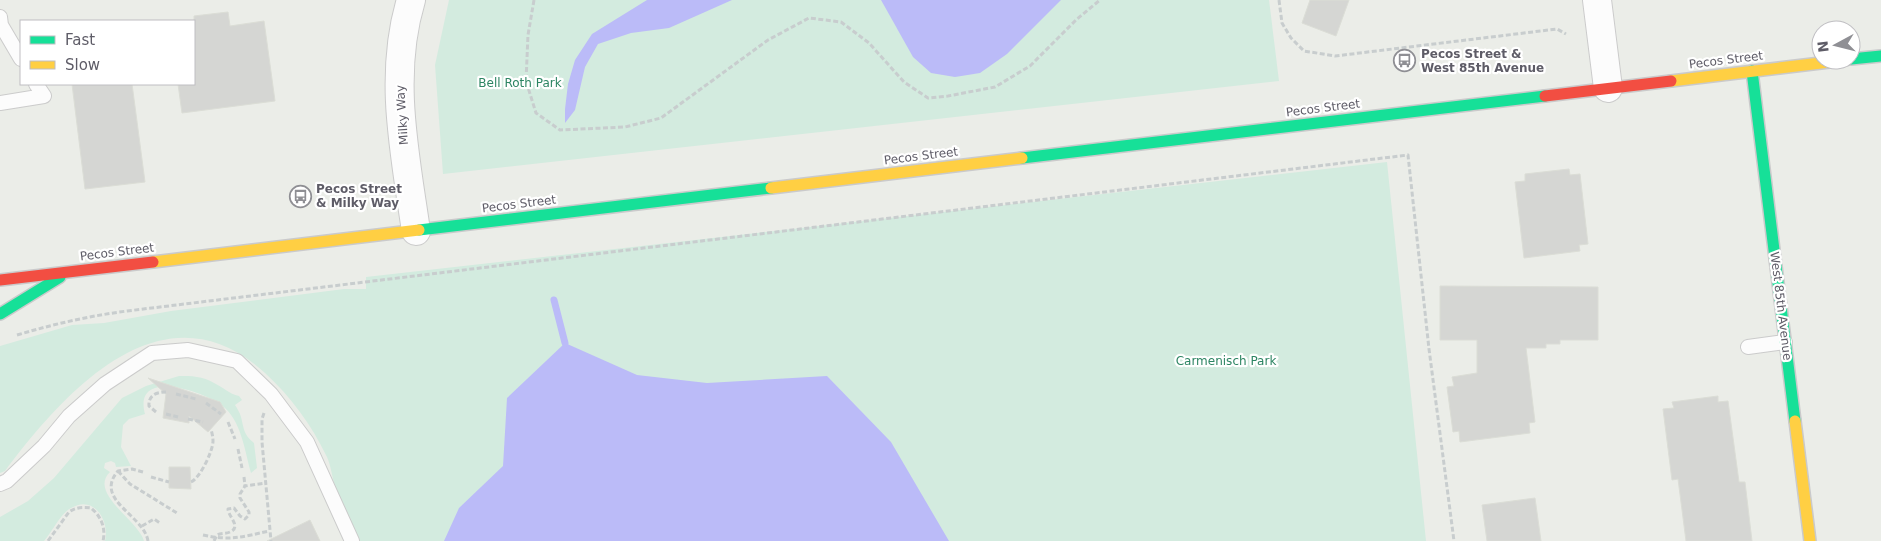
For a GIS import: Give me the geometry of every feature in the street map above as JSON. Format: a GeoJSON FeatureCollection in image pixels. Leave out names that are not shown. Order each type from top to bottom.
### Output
{"type":"FeatureCollection","features":[{"type":"Feature","properties":{"kind":"main road"},"geometry":{"type":"LineString","coordinates":[[1861,58],[1881,56]]}},
{"type":"Feature","properties":{"kind":"main road","name":"Pecos Street"},"geometry":{"type":"LineString","coordinates":[[0,280],[1811,64]]}},
{"type":"Feature","properties":{"kind":"main road","name":"West 85th Avenue"},"geometry":{"type":"LineString","coordinates":[[1752,71],[1810,541]]}},
{"type":"Feature","properties":{"kind":"main road"},"geometry":{"type":"LineString","coordinates":[[0,314],[67,272]]}},
{"type":"Feature","properties":{"kind":"street","name":"Milky Way"},"geometry":{"type":"LineString","coordinates":[[411,0],[404,22],[399,62],[403,140],[416,231]]}},
{"type":"Feature","properties":{"kind":"street"},"geometry":{"type":"LineString","coordinates":[[1597,0],[1608,88]]}},
{"type":"Feature","properties":{"kind":"lane"},"geometry":{"type":"LineString","coordinates":[[0,17],[1,25],[20,57]]}},
{"type":"Feature","properties":{"kind":"lane"},"geometry":{"type":"LineString","coordinates":[[0,103],[44,96],[37,85]]}},
{"type":"Feature","properties":{"kind":"lane"},"geometry":{"type":"LineString","coordinates":[[1748,347],[1785,342]]}},
{"type":"Feature","properties":{"kind":"lane"},"geometry":{"type":"LineString","coordinates":[[0,484],[7,481],[44,446],[69,416],[105,384],[152,353],[188,350],[237,361],[271,394],[307,442],[352,541]]}},
{"type":"Feature","properties":{"kind":"path"},"geometry":{"type":"LineString","coordinates":[[534,0],[528,35],[526,81],[536,113],[560,130],[624,127],[661,118],[768,40],[809,18],[841,22],[869,43],[904,82],[928,98],[995,87],[1030,66],[1077,19],[1100,0]]}},
{"type":"Feature","properties":{"kind":"path"},"geometry":{"type":"LineString","coordinates":[[1279,0],[1282,23],[1291,38],[1304,51],[1335,56],[1557,29],[1566,34]]}},
{"type":"Feature","properties":{"kind":"path"},"geometry":{"type":"LineString","coordinates":[[9,338],[64,322],[127,311],[1408,155],[1454,541]]}},
{"type":"Feature","properties":{"kind":"path"},"geometry":{"type":"LineString","coordinates":[[156,412],[149,406],[151,397],[158,392],[166,392]]}},
{"type":"Feature","properties":{"kind":"path"},"geometry":{"type":"LineString","coordinates":[[176,394],[196,399]]}},
{"type":"Feature","properties":{"kind":"path"},"geometry":{"type":"LineString","coordinates":[[271,394],[262,418],[271,541]]}},
{"type":"Feature","properties":{"kind":"path"},"geometry":{"type":"LineString","coordinates":[[206,403],[221,414]]}},
{"type":"Feature","properties":{"kind":"path"},"geometry":{"type":"LineString","coordinates":[[166,414],[178,417]]}},
{"type":"Feature","properties":{"kind":"path"},"geometry":{"type":"LineString","coordinates":[[188,419],[203,422]]}},
{"type":"Feature","properties":{"kind":"path"},"geometry":{"type":"LineString","coordinates":[[228,422],[235,439]]}},
{"type":"Feature","properties":{"kind":"path"},"geometry":{"type":"LineString","coordinates":[[191,482],[199,476],[211,448],[213,442],[211,429]]}},
{"type":"Feature","properties":{"kind":"path"},"geometry":{"type":"LineString","coordinates":[[238,449],[242,468]]}},
{"type":"Feature","properties":{"kind":"path"},"geometry":{"type":"LineString","coordinates":[[118,471],[132,469],[143,472]]}},
{"type":"Feature","properties":{"kind":"path"},"geometry":{"type":"LineString","coordinates":[[118,471],[130,484],[177,513]]}},
{"type":"Feature","properties":{"kind":"path"},"geometry":{"type":"LineString","coordinates":[[118,471],[112,481],[111,490],[119,505],[142,526],[148,541]]}},
{"type":"Feature","properties":{"kind":"path"},"geometry":{"type":"LineString","coordinates":[[152,477],[169,482]]}},
{"type":"Feature","properties":{"kind":"path"},"geometry":{"type":"LineString","coordinates":[[215,540],[217,535],[232,531],[235,528],[228,509],[234,508],[240,516],[245,518],[249,515],[240,498],[240,494],[245,486],[244,477]]}},
{"type":"Feature","properties":{"kind":"path"},"geometry":{"type":"LineString","coordinates":[[245,486],[266,483]]}},
{"type":"Feature","properties":{"kind":"path"},"geometry":{"type":"LineString","coordinates":[[48,541],[69,512],[73,509],[84,508],[91,508],[100,518],[104,532],[102,541]]}},
{"type":"Feature","properties":{"kind":"path"},"geometry":{"type":"LineString","coordinates":[[142,526],[154,519],[160,523]]}},
{"type":"Feature","properties":{"kind":"path"},"geometry":{"type":"LineString","coordinates":[[202,535],[215,540],[233,541],[269,531]]}},
{"type":"Feature","properties":{"kind":"green space","name":"Bell Roth Park"},"geometry":{"type":"Polygon","coordinates":[[[449,0],[1269,0],[1279,81],[443,174],[435,65],[449,0]]]}},
{"type":"Feature","properties":{"kind":"green space","name":"Carmenisch Park"},"geometry":{"type":"Polygon","coordinates":[[[1387,162],[1426,541],[350,541],[330,464],[314,433],[292,401],[265,373],[227,347],[190,338],[154,342],[120,357],[87,380],[29,440],[5,471],[0,473],[0,346],[72,325],[104,323],[171,311],[344,289],[366,289],[366,277],[1387,162]]]}},
{"type":"Feature","properties":{"kind":"green space"},"geometry":{"type":"Polygon","coordinates":[[[179,376],[206,379],[239,396],[242,400],[235,405],[241,415],[246,434],[254,443],[257,468],[251,473],[236,423],[226,409],[217,402],[189,390],[160,387],[150,391],[144,399],[145,414],[129,419],[123,425],[121,447],[131,466],[116,467],[115,463],[111,461],[105,463],[104,468],[110,472],[105,480],[105,489],[117,507],[140,533],[144,541],[105,541],[106,533],[103,518],[93,507],[87,504],[67,510],[44,541],[0,541],[0,517],[28,501],[54,478],[122,398],[146,386],[179,376]]]}},
{"type":"Feature","properties":{"kind":"water"},"geometry":{"type":"Polygon","coordinates":[[[647,0],[732,0],[669,28],[631,33],[598,44],[585,67],[575,110],[565,123],[568,84],[575,60],[592,34],[647,0]]]}},
{"type":"Feature","properties":{"kind":"water"},"geometry":{"type":"Polygon","coordinates":[[[881,0],[1061,0],[1007,54],[980,73],[955,77],[931,73],[913,57],[881,0]]]}},
{"type":"Feature","properties":{"kind":"water"},"geometry":{"type":"Polygon","coordinates":[[[565,343],[637,375],[707,383],[827,376],[891,442],[949,541],[444,541],[459,508],[503,466],[507,398],[565,343]]]}},
{"type":"Feature","properties":{"kind":"building"},"geometry":{"type":"Polygon","coordinates":[[[1310,0],[1349,0],[1336,36],[1302,23],[1310,0]]]}},
{"type":"Feature","properties":{"kind":"building"},"geometry":{"type":"Polygon","coordinates":[[[228,12],[230,26],[264,21],[275,101],[182,113],[178,85],[195,85],[194,16],[228,12]]]}},
{"type":"Feature","properties":{"kind":"building"},"geometry":{"type":"Polygon","coordinates":[[[72,85],[132,85],[145,182],[85,189],[72,85]]]}},
{"type":"Feature","properties":{"kind":"building"},"geometry":{"type":"Polygon","coordinates":[[[1569,169],[1570,175],[1580,174],[1588,244],[1579,245],[1580,251],[1524,258],[1515,182],[1525,181],[1525,174],[1569,169]]]}},
{"type":"Feature","properties":{"kind":"building"},"geometry":{"type":"Polygon","coordinates":[[[1440,286],[1598,287],[1598,340],[1560,340],[1560,344],[1546,344],[1546,348],[1526,348],[1535,422],[1529,423],[1530,433],[1460,442],[1459,431],[1453,432],[1447,387],[1454,386],[1452,377],[1477,373],[1477,340],[1440,340],[1440,286]]]}},
{"type":"Feature","properties":{"kind":"building"},"geometry":{"type":"Polygon","coordinates":[[[148,378],[220,402],[226,412],[208,432],[189,416],[189,423],[163,418],[166,394],[148,378]]]}},
{"type":"Feature","properties":{"kind":"building"},"geometry":{"type":"Polygon","coordinates":[[[1718,396],[1718,402],[1728,401],[1739,482],[1745,482],[1752,541],[1686,541],[1678,479],[1672,480],[1663,409],[1674,408],[1672,402],[1718,396]]]}},
{"type":"Feature","properties":{"kind":"building"},"geometry":{"type":"Polygon","coordinates":[[[169,467],[190,467],[191,489],[169,488],[169,467]]]}},
{"type":"Feature","properties":{"kind":"building"},"geometry":{"type":"Polygon","coordinates":[[[1535,498],[1541,541],[1487,541],[1482,505],[1535,498]]]}},
{"type":"Feature","properties":{"kind":"building"},"geometry":{"type":"Polygon","coordinates":[[[310,520],[320,541],[267,541],[310,520]]]}},
{"type":"Feature","properties":{"kind":"waterway"},"geometry":{"type":"LineString","coordinates":[[554,300],[565,343]]}},
{"type":"Feature","properties":{"kind":"traffic: fast"},"geometry":{"type":"LineString","coordinates":[[1861,58],[1881,56]]}},
{"type":"Feature","properties":{"kind":"traffic: fast"},"geometry":{"type":"LineString","coordinates":[[1752,71],[1795,421]]}},
{"type":"Feature","properties":{"kind":"traffic: fast"},"geometry":{"type":"LineString","coordinates":[[1022,158],[1545,96]]}},
{"type":"Feature","properties":{"kind":"traffic: fast"},"geometry":{"type":"LineString","coordinates":[[419,230],[771,188]]}},
{"type":"Feature","properties":{"kind":"traffic: fast"},"geometry":{"type":"LineString","coordinates":[[0,314],[60,277]]}},
{"type":"Feature","properties":{"kind":"traffic: slow"},"geometry":{"type":"LineString","coordinates":[[1671,81],[1811,64]]}},
{"type":"Feature","properties":{"kind":"traffic: slow"},"geometry":{"type":"LineString","coordinates":[[771,188],[1022,158]]}},
{"type":"Feature","properties":{"kind":"traffic: slow"},"geometry":{"type":"LineString","coordinates":[[153,262],[419,230]]}},
{"type":"Feature","properties":{"kind":"traffic: slow"},"geometry":{"type":"LineString","coordinates":[[1795,421],[1810,541]]}},
{"type":"Feature","properties":{"kind":"traffic: jam"},"geometry":{"type":"LineString","coordinates":[[1545,96],[1671,81]]}},
{"type":"Feature","properties":{"kind":"traffic: jam"},"geometry":{"type":"LineString","coordinates":[[0,280],[153,262]]}},
{"type":"Feature","properties":{"kind":"place","name":"Pecos Street & West 85th Avenue"},"geometry":{"type":"Point","coordinates":[1405,61]}},
{"type":"Feature","properties":{"kind":"place","name":"Pecos Street & Milky Way"},"geometry":{"type":"Point","coordinates":[300,196]}}]}
